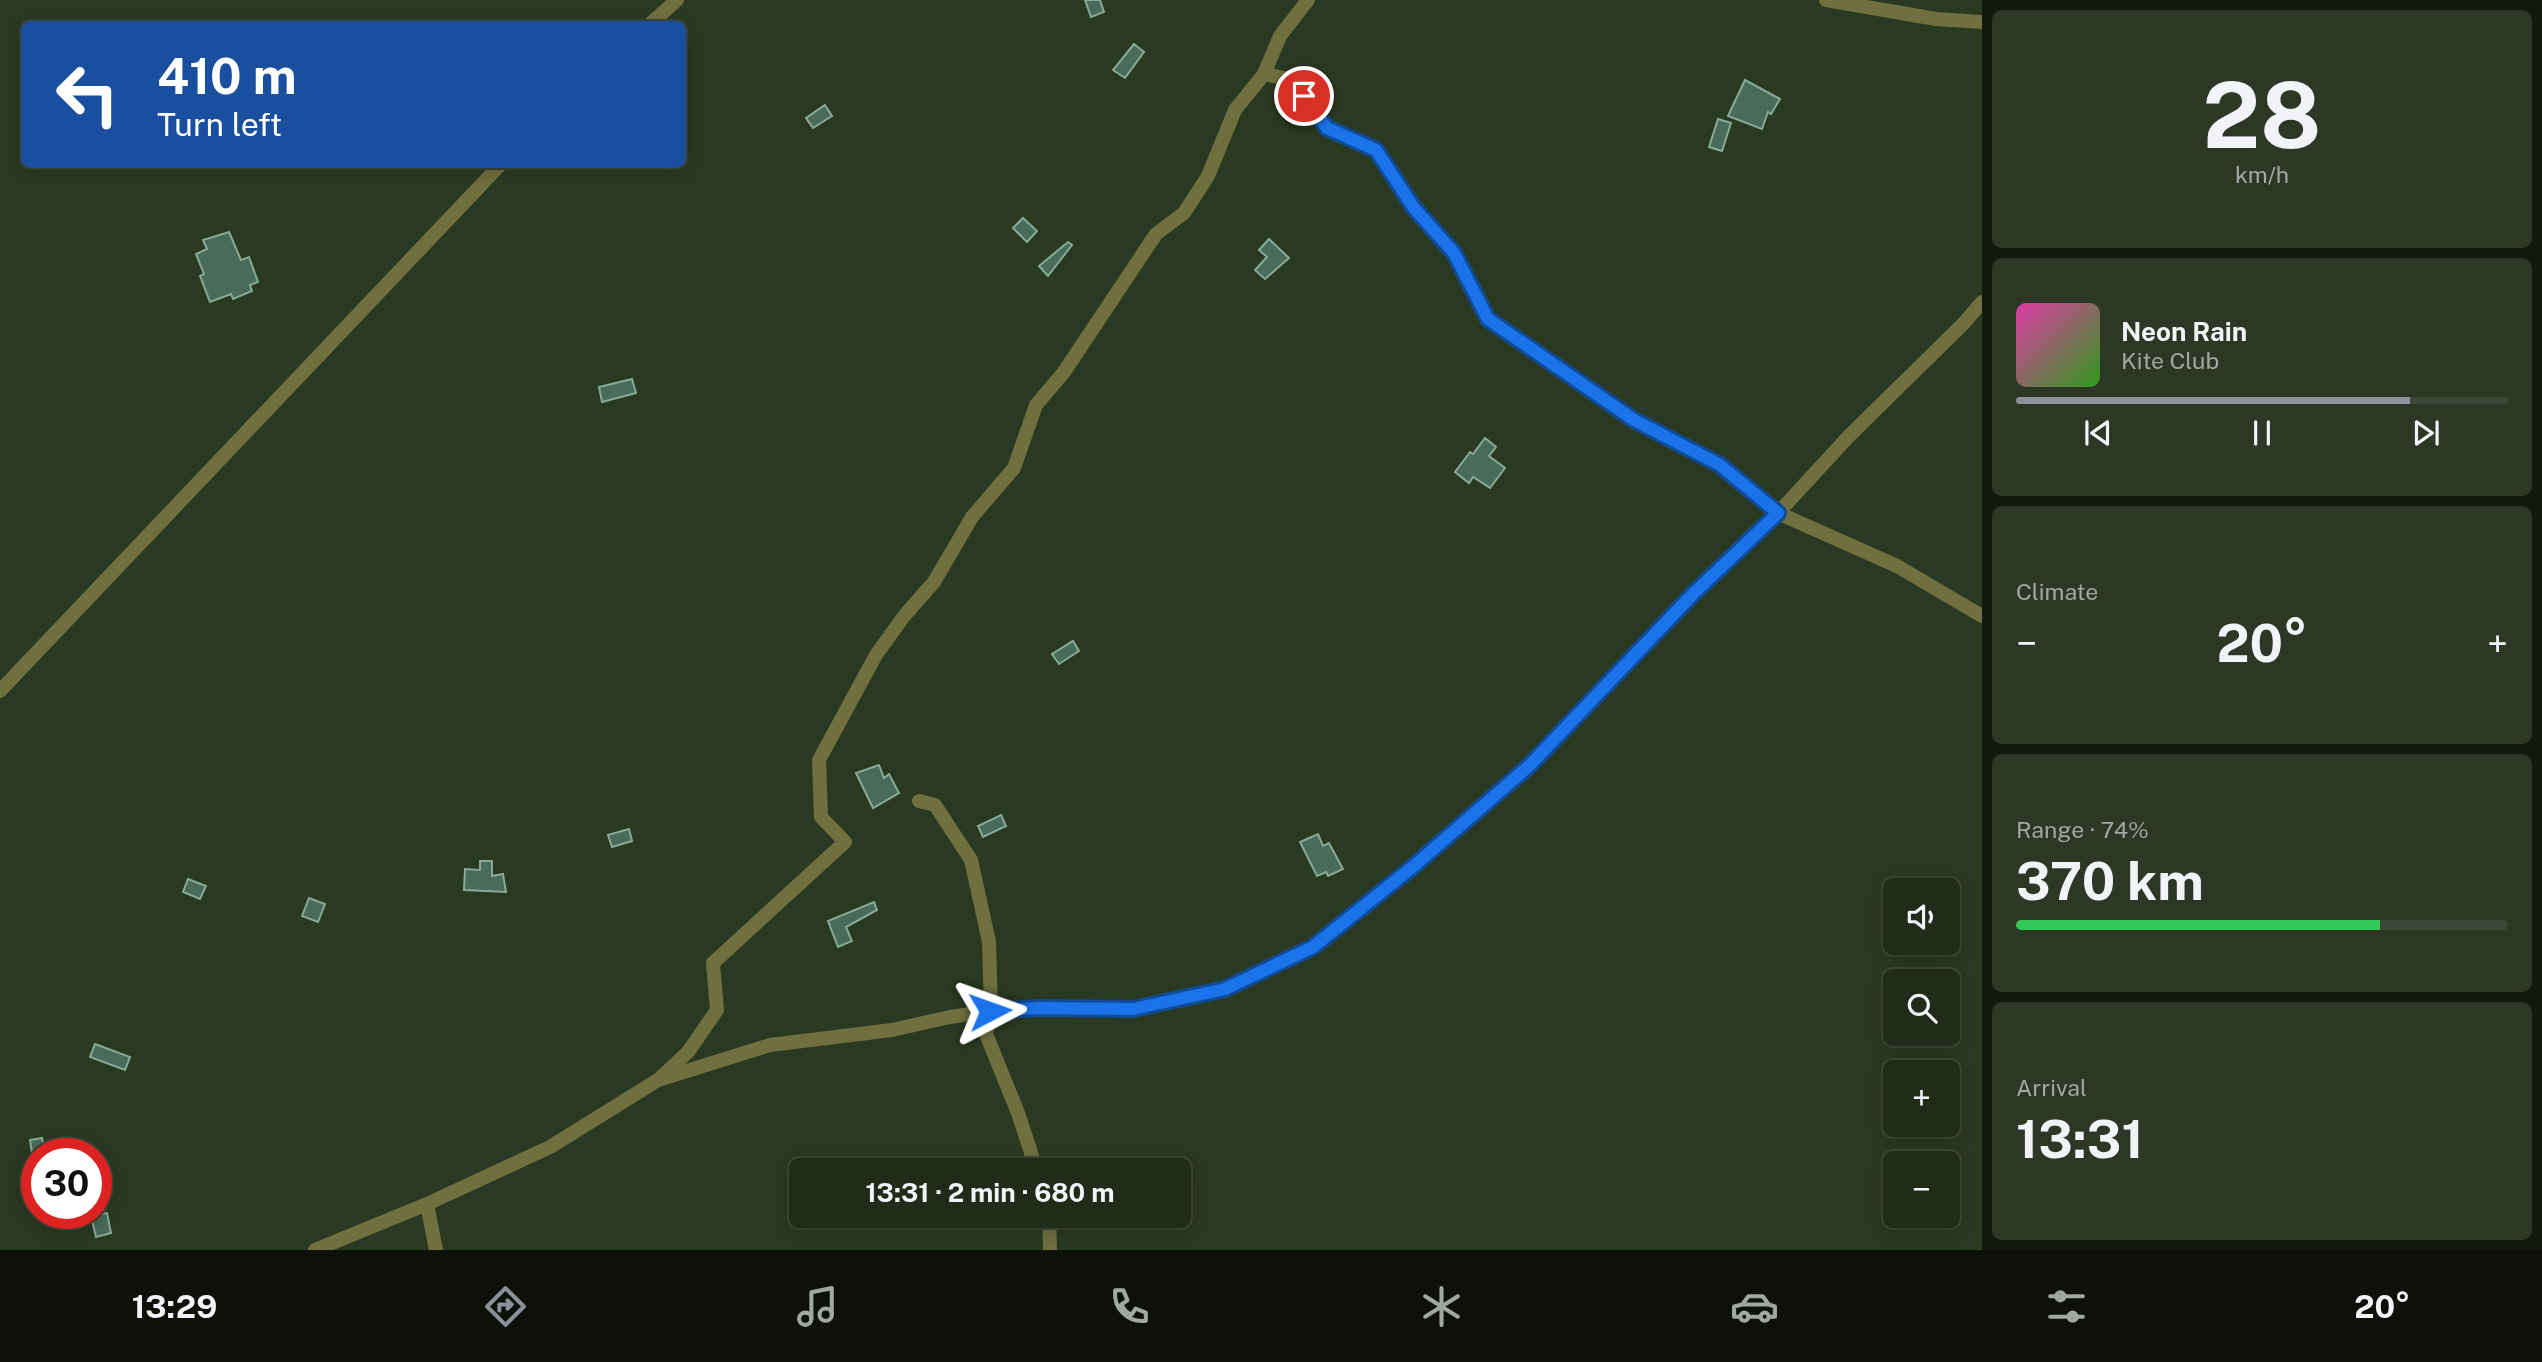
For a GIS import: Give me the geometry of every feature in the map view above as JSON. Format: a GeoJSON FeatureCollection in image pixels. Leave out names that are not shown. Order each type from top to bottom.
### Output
{"type":"FeatureCollection","features":[{"type":"Feature","properties":{"kind":"street"},"geometry":{"type":"LineString","coordinates":[[653,21],[677,0]]}},
{"type":"Feature","properties":{"kind":"street"},"geometry":{"type":"LineString","coordinates":[[315,1250],[427,1204],[550,1147],[658,1080],[688,1052],[716,1010],[713,963],[845,842],[821,817],[819,760],[876,655],[934,582],[972,517],[1014,468],[1036,405],[1064,372],[1156,234],[1184,213],[1208,176],[1235,110],[1264,74],[1280,36],[1308,0]]}},
{"type":"Feature","properties":{"kind":"street"},"geometry":{"type":"LineString","coordinates":[[1826,0],[1936,19],[1982,22]]}},
{"type":"Feature","properties":{"kind":"street"},"geometry":{"type":"LineString","coordinates":[[1264,74],[1293,80],[1327,128],[1376,150],[1414,208],[1454,253],[1488,319],[1634,420],[1720,465],[1778,513],[1897,566],[1982,616]]}},
{"type":"Feature","properties":{"kind":"street"},"geometry":{"type":"LineString","coordinates":[[0,691],[497,168]]}},
{"type":"Feature","properties":{"kind":"street"},"geometry":{"type":"LineString","coordinates":[[658,1080],[770,1045],[892,1030],[990,1011],[1040,1008],[1133,1009],[1225,989],[1313,947],[1415,865],[1530,765],[1693,594],[1778,513],[1849,436],[1982,302]]}},
{"type":"Feature","properties":{"kind":"street"},"geometry":{"type":"LineString","coordinates":[[919,801],[935,805],[971,860],[989,942],[990,1011],[986,1034],[1033,1158]]}},
{"type":"Feature","properties":{"kind":"street"},"geometry":{"type":"LineString","coordinates":[[427,1204],[436,1250]]}},
{"type":"Feature","properties":{"kind":"street"},"geometry":{"type":"LineString","coordinates":[[1049,1228],[1050,1250]]}},
{"type":"Feature","properties":{"kind":"building"},"geometry":{"type":"Polygon","coordinates":[[[1085,0],[1100,0],[1104,12],[1091,17],[1085,0]]]}},
{"type":"Feature","properties":{"kind":"building"},"geometry":{"type":"Polygon","coordinates":[[[1134,44],[1144,52],[1125,78],[1113,70],[1134,44]]]}},
{"type":"Feature","properties":{"kind":"building"},"geometry":{"type":"Polygon","coordinates":[[[1745,80],[1780,99],[1771,114],[1768,112],[1762,129],[1728,116],[1745,80]]]}},
{"type":"Feature","properties":{"kind":"building"},"geometry":{"type":"Polygon","coordinates":[[[825,105],[832,116],[813,128],[806,118],[825,105]]]}},
{"type":"Feature","properties":{"kind":"building"},"geometry":{"type":"Polygon","coordinates":[[[1718,119],[1731,123],[1722,151],[1709,147],[1718,119]]]}},
{"type":"Feature","properties":{"kind":"building"},"geometry":{"type":"Polygon","coordinates":[[[1023,218],[1037,231],[1027,242],[1013,228],[1023,218]]]}},
{"type":"Feature","properties":{"kind":"building"},"geometry":{"type":"Polygon","coordinates":[[[229,232],[241,260],[249,257],[258,282],[250,285],[252,291],[233,299],[231,294],[210,302],[200,276],[204,274],[196,254],[207,249],[203,240],[229,232]]]}},
{"type":"Feature","properties":{"kind":"building"},"geometry":{"type":"Polygon","coordinates":[[[1269,239],[1289,258],[1265,279],[1255,270],[1267,257],[1259,250],[1269,239]]]}},
{"type":"Feature","properties":{"kind":"building"},"geometry":{"type":"Polygon","coordinates":[[[1068,242],[1072,245],[1048,276],[1039,266],[1068,242]]]}},
{"type":"Feature","properties":{"kind":"building"},"geometry":{"type":"Polygon","coordinates":[[[632,379],[636,393],[602,402],[599,387],[632,379]]]}},
{"type":"Feature","properties":{"kind":"building"},"geometry":{"type":"Polygon","coordinates":[[[1485,438],[1496,447],[1489,456],[1505,468],[1490,488],[1473,477],[1469,483],[1455,472],[1485,438]]]}},
{"type":"Feature","properties":{"kind":"building"},"geometry":{"type":"Polygon","coordinates":[[[1073,641],[1079,651],[1059,664],[1052,654],[1073,641]]]}},
{"type":"Feature","properties":{"kind":"building"},"geometry":{"type":"Polygon","coordinates":[[[879,765],[884,778],[889,774],[899,793],[873,808],[856,773],[879,765]]]}},
{"type":"Feature","properties":{"kind":"building"},"geometry":{"type":"Polygon","coordinates":[[[1001,815],[1006,826],[983,837],[978,826],[1001,815]]]}},
{"type":"Feature","properties":{"kind":"building"},"geometry":{"type":"Polygon","coordinates":[[[629,829],[632,841],[612,847],[608,835],[629,829]]]}},
{"type":"Feature","properties":{"kind":"building"},"geometry":{"type":"Polygon","coordinates":[[[1318,834],[1323,846],[1329,843],[1343,869],[1328,876],[1326,872],[1317,876],[1300,842],[1318,834]]]}},
{"type":"Feature","properties":{"kind":"building"},"geometry":{"type":"Polygon","coordinates":[[[480,861],[492,861],[492,876],[503,874],[506,892],[464,890],[465,869],[480,870],[480,861]]]}},
{"type":"Feature","properties":{"kind":"building"},"geometry":{"type":"Polygon","coordinates":[[[188,879],[206,886],[200,899],[183,892],[188,879]]]}},
{"type":"Feature","properties":{"kind":"building"},"geometry":{"type":"Polygon","coordinates":[[[309,898],[325,904],[318,922],[302,916],[309,898]]]}},
{"type":"Feature","properties":{"kind":"building"},"geometry":{"type":"Polygon","coordinates":[[[874,902],[877,910],[846,927],[852,941],[838,947],[828,921],[874,902]]]}},
{"type":"Feature","properties":{"kind":"building"},"geometry":{"type":"Polygon","coordinates":[[[95,1044],[130,1057],[125,1070],[90,1057],[95,1044]]]}},
{"type":"Feature","properties":{"kind":"building"},"geometry":{"type":"Polygon","coordinates":[[[94,1229],[110,1229],[111,1233],[96,1237],[94,1229]]]}},
{"type":"Feature","properties":{"kind":"route"},"geometry":{"type":"LineString","coordinates":[[990,1011],[1040,1008],[1133,1009],[1225,989],[1313,947],[1415,865],[1530,765],[1693,594],[1778,513],[1720,465],[1634,420],[1488,319],[1454,253],[1414,208],[1376,150],[1327,128],[1304,96]]}}]}
